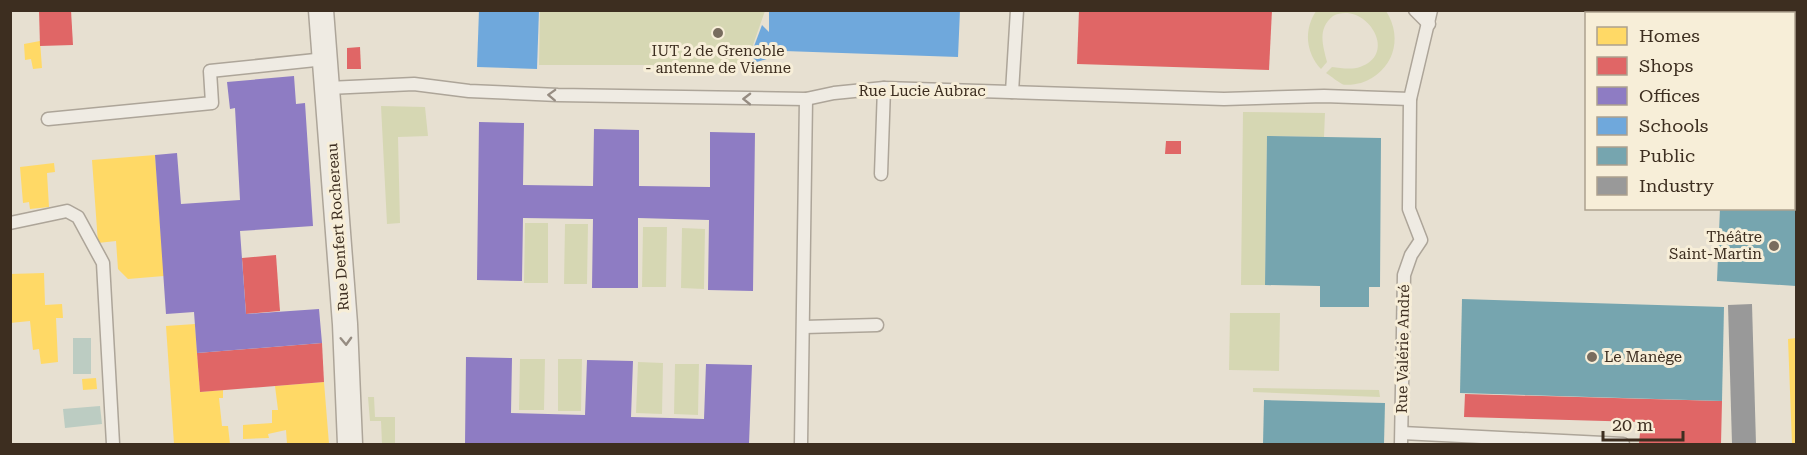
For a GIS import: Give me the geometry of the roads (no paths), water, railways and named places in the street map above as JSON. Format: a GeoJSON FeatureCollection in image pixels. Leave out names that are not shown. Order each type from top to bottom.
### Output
{"type":"FeatureCollection","features":[{"type":"Feature","properties":{"kind":"street","name":"Rue Denfert Rochereau"},"geometry":{"type":"LineString","coordinates":[[321,10],[345,324],[350,444]]}},
{"type":"Feature","properties":{"kind":"lane"},"geometry":{"type":"LineString","coordinates":[[1012,92],[1017,10]]}},
{"type":"Feature","properties":{"kind":"lane"},"geometry":{"type":"LineString","coordinates":[[1415,10],[1429,24]]}},
{"type":"Feature","properties":{"kind":"lane","name":"Rue Valérie André"},"geometry":{"type":"LineString","coordinates":[[1402,439],[1404,275],[1411,255],[1421,240],[1409,209],[1410,99],[1431,10]]}},
{"type":"Feature","properties":{"kind":"lane"},"geometry":{"type":"LineString","coordinates":[[48,119],[212,102],[210,71],[325,59]]}},
{"type":"Feature","properties":{"kind":"lane"},"geometry":{"type":"LineString","coordinates":[[439,73],[439,87]]}},
{"type":"Feature","properties":{"kind":"lane","name":"Rue Lucie Aubrac"},"geometry":{"type":"LineString","coordinates":[[328,88],[374,79],[469,91],[558,95],[806,99],[834,93],[884,88],[1224,99],[1324,96],[1410,99]]}},
{"type":"Feature","properties":{"kind":"lane"},"geometry":{"type":"LineString","coordinates":[[881,174],[884,88]]}},
{"type":"Feature","properties":{"kind":"lane"},"geometry":{"type":"LineString","coordinates":[[801,444],[806,99]]}},
{"type":"Feature","properties":{"kind":"lane"},"geometry":{"type":"LineString","coordinates":[[10,223],[67,211],[78,217],[103,263],[113,444]]}},
{"type":"Feature","properties":{"kind":"lane"},"geometry":{"type":"LineString","coordinates":[[804,327],[877,325]]}},
{"type":"Feature","properties":{"kind":"lane"},"geometry":{"type":"LineString","coordinates":[[1402,439],[1623,444]]}},
{"type":"Feature","properties":{"kind":"place","name":"IUT 2 de Grenoble - antenne de Vienne"},"geometry":{"type":"Point","coordinates":[718,33]}},
{"type":"Feature","properties":{"kind":"place","name":"Théâtre Saint-Martin"},"geometry":{"type":"Point","coordinates":[1774,246]}},
{"type":"Feature","properties":{"kind":"place","name":"Le Manège"},"geometry":{"type":"Point","coordinates":[1592,357]}}]}
